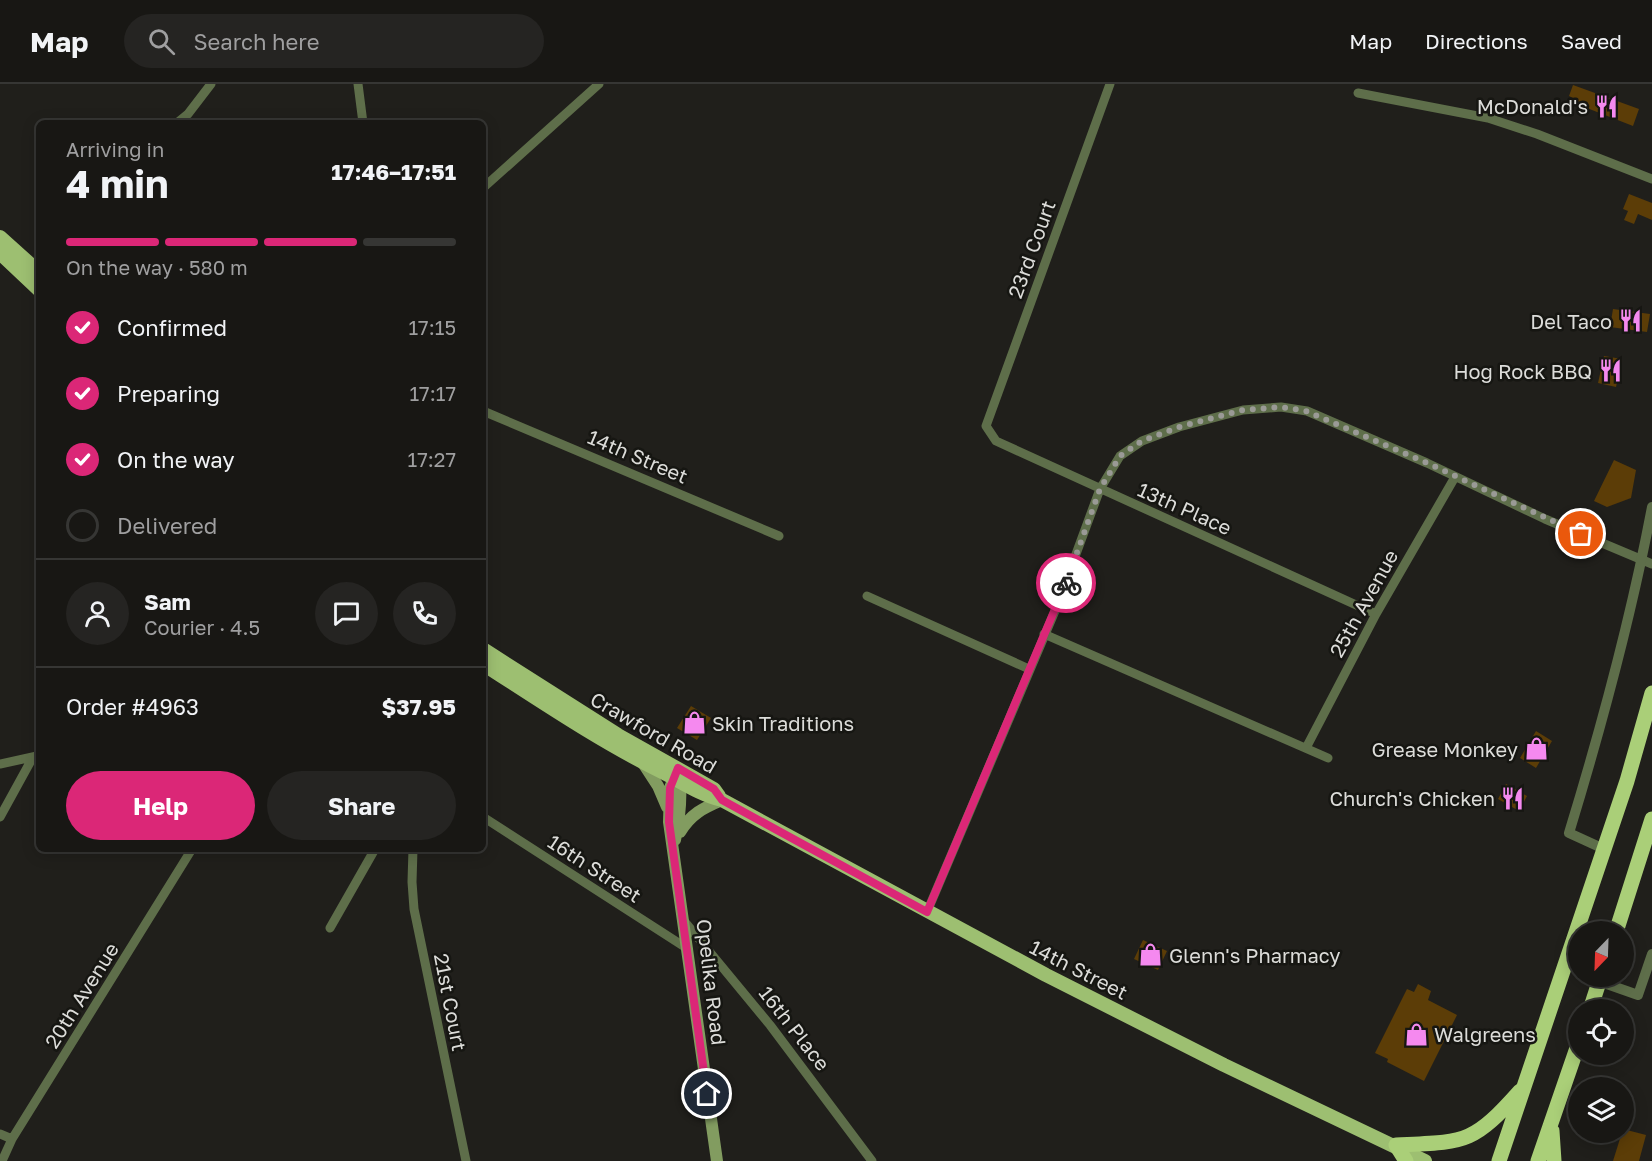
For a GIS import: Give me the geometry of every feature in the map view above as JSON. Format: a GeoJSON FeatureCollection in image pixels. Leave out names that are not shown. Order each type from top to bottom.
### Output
{"type":"FeatureCollection","features":[{"type":"Feature","properties":{"kind":"highway"},"geometry":{"type":"LineString","coordinates":[[1500,1161],[1627,781],[1652,693]]}},
{"type":"Feature","properties":{"kind":"highway"},"geometry":{"type":"LineString","coordinates":[[1620,921],[1652,819]]}},
{"type":"Feature","properties":{"kind":"highway"},"geometry":{"type":"LineString","coordinates":[[1538,1161],[1571,1065]]}},
{"type":"Feature","properties":{"kind":"highway"},"geometry":{"type":"LineString","coordinates":[[1396,1145],[1454,1143],[1476,1134],[1496,1118],[1524,1086]]}},
{"type":"Feature","properties":{"kind":"highway"},"geometry":{"type":"LineString","coordinates":[[1551,1124],[1554,1161]]}},
{"type":"Feature","properties":{"kind":"highway"},"geometry":{"type":"LineString","coordinates":[[1396,1145],[1406,1161]]}},
{"type":"Feature","properties":{"kind":"main road"},"geometry":{"type":"LineString","coordinates":[[0,237],[36,275]]}},
{"type":"Feature","properties":{"kind":"main road"},"geometry":{"type":"LineString","coordinates":[[0,253],[36,275]]}},
{"type":"Feature","properties":{"kind":"main road","name":"Crawford Road"},"geometry":{"type":"LineString","coordinates":[[486,662],[602,740],[643,763],[714,789],[722,800]]}},
{"type":"Feature","properties":{"kind":"main road","name":"Crawford Road"},"geometry":{"type":"LineString","coordinates":[[486,662],[618,735],[677,776]]}},
{"type":"Feature","properties":{"kind":"main road"},"geometry":{"type":"LineString","coordinates":[[643,763],[658,786],[669,812]]}},
{"type":"Feature","properties":{"kind":"main road","name":"Opelika Road"},"geometry":{"type":"LineString","coordinates":[[677,776],[670,788],[669,812],[717,1161]]}},
{"type":"Feature","properties":{"kind":"main road","name":"Opelika Road"},"geometry":{"type":"LineString","coordinates":[[674,844],[679,820],[677,776]]}},
{"type":"Feature","properties":{"kind":"main road"},"geometry":{"type":"LineString","coordinates":[[674,844],[688,819],[699,810],[722,800]]}},
{"type":"Feature","properties":{"kind":"main road","name":"14th Street"},"geometry":{"type":"LineString","coordinates":[[722,800],[927,912],[1224,1065],[1396,1145],[1425,1161]]}},
{"type":"Feature","properties":{"kind":"street"},"geometry":{"type":"LineString","coordinates":[[181,120],[211,84]]}},
{"type":"Feature","properties":{"kind":"street"},"geometry":{"type":"LineString","coordinates":[[358,84],[363,120]]}},
{"type":"Feature","properties":{"kind":"street"},"geometry":{"type":"LineString","coordinates":[[486,185],[599,84]]}},
{"type":"Feature","properties":{"kind":"street","name":"23rd Court"},"geometry":{"type":"LineString","coordinates":[[986,426],[1110,84]]}},
{"type":"Feature","properties":{"kind":"street"},"geometry":{"type":"LineString","coordinates":[[1358,93],[1488,118],[1537,134],[1652,179]]}},
{"type":"Feature","properties":{"kind":"street"},"geometry":{"type":"LineString","coordinates":[[927,912],[1074,561],[1100,489],[1120,456],[1142,441],[1179,427],[1243,410],[1281,407],[1306,411],[1647,562]]}},
{"type":"Feature","properties":{"kind":"street","name":"14th Street"},"geometry":{"type":"LineString","coordinates":[[486,412],[779,536]]}},
{"type":"Feature","properties":{"kind":"street","name":"13th Place"},"geometry":{"type":"LineString","coordinates":[[986,426],[996,441],[1376,615]]}},
{"type":"Feature","properties":{"kind":"street","name":"25th Avenue"},"geometry":{"type":"LineString","coordinates":[[1306,748],[1376,615],[1455,477]]}},
{"type":"Feature","properties":{"kind":"street"},"geometry":{"type":"LineString","coordinates":[[1604,849],[1569,833],[1647,562],[1652,507]]}},
{"type":"Feature","properties":{"kind":"street"},"geometry":{"type":"LineString","coordinates":[[867,596],[1029,669]]}},
{"type":"Feature","properties":{"kind":"street"},"geometry":{"type":"LineString","coordinates":[[1044,634],[1328,758]]}},
{"type":"Feature","properties":{"kind":"street"},"geometry":{"type":"LineString","coordinates":[[0,764],[36,756]]}},
{"type":"Feature","properties":{"kind":"street"},"geometry":{"type":"LineString","coordinates":[[0,817],[36,756]]}},
{"type":"Feature","properties":{"kind":"street","name":"16th Street"},"geometry":{"type":"LineString","coordinates":[[486,819],[688,949]]}},
{"type":"Feature","properties":{"kind":"street","name":"20th Avenue"},"geometry":{"type":"LineString","coordinates":[[2,1161],[12,1139],[190,852]]}},
{"type":"Feature","properties":{"kind":"street"},"geometry":{"type":"LineString","coordinates":[[330,928],[373,852]]}},
{"type":"Feature","properties":{"kind":"street","name":"21st Court"},"geometry":{"type":"LineString","coordinates":[[413,852],[411,882],[414,909],[466,1161]]}},
{"type":"Feature","properties":{"kind":"street","name":"16th Place"},"geometry":{"type":"LineString","coordinates":[[685,922],[770,1025],[872,1161]]}},
{"type":"Feature","properties":{"kind":"street"},"geometry":{"type":"LineString","coordinates":[[1619,987],[1638,995],[1652,954]]}},
{"type":"Feature","properties":{"kind":"street"},"geometry":{"type":"LineString","coordinates":[[1563,969],[1568,971]]}},
{"type":"Feature","properties":{"kind":"street"},"geometry":{"type":"LineString","coordinates":[[0,1134],[12,1139]]}},
{"type":"Feature","properties":{"kind":"building","name":"McDonald's"},"geometry":{"type":"Polygon","coordinates":[[[1573,85],[1639,109],[1633,126],[1574,103],[1575,99],[1569,96],[1573,85]]]}},
{"type":"Feature","properties":{"kind":"building"},"geometry":{"type":"Polygon","coordinates":[[[1629,194],[1652,203],[1652,220],[1638,214],[1634,224],[1624,220],[1628,211],[1623,209],[1629,194]]]}},
{"type":"Feature","properties":{"kind":"building","name":"Del Taco"},"geometry":{"type":"Polygon","coordinates":[[[1613,309],[1650,314],[1647,332],[1610,327],[1613,309]]]}},
{"type":"Feature","properties":{"kind":"building","name":"Hog Rock BBQ"},"geometry":{"type":"Polygon","coordinates":[[[1604,356],[1622,359],[1616,387],[1598,383],[1604,356]]]}},
{"type":"Feature","properties":{"kind":"building"},"geometry":{"type":"Polygon","coordinates":[[[1614,460],[1636,470],[1631,498],[1607,507],[1594,501],[1614,460]]]}},
{"type":"Feature","properties":{"kind":"building","name":"Skin Traditions"},"geometry":{"type":"Polygon","coordinates":[[[691,706],[711,718],[697,740],[677,728],[691,706]]]}},
{"type":"Feature","properties":{"kind":"building","name":"Grease Monkey"},"geometry":{"type":"Polygon","coordinates":[[[1536,731],[1552,741],[1536,768],[1520,758],[1536,731]]]}},
{"type":"Feature","properties":{"kind":"building","name":"Church's Chicken"},"geometry":{"type":"Polygon","coordinates":[[[1506,784],[1527,796],[1519,811],[1498,799],[1506,784]]]}},
{"type":"Feature","properties":{"kind":"building","name":"Glenn's Pharmacy"},"geometry":{"type":"Polygon","coordinates":[[[1143,940],[1167,951],[1158,970],[1134,959],[1143,940]]]}},
{"type":"Feature","properties":{"kind":"building","name":"Walgreens"},"geometry":{"type":"Polygon","coordinates":[[[1418,984],[1431,991],[1428,1000],[1457,1015],[1424,1081],[1387,1062],[1388,1059],[1375,1053],[1407,989],[1414,992],[1418,984]]]}},
{"type":"Feature","properties":{"kind":"building"},"geometry":{"type":"Polygon","coordinates":[[[1634,1132],[1646,1135],[1639,1161],[1613,1161],[1619,1143],[1634,1143],[1634,1132]]]}},
{"type":"Feature","properties":{"kind":"way so far"},"geometry":{"type":"LineString","coordinates":[[1066,583],[1100,489],[1120,456],[1142,441],[1179,427],[1243,410],[1281,407],[1306,411],[1367,436],[1581,534]]}},
{"type":"Feature","properties":{"kind":"place","name":"McDonald's"},"geometry":{"type":"Point","coordinates":[1606,106]}},
{"type":"Feature","properties":{"kind":"place","name":"Del Taco"},"geometry":{"type":"Point","coordinates":[1630,321]}},
{"type":"Feature","properties":{"kind":"place","name":"Hog Rock BBQ"},"geometry":{"type":"Point","coordinates":[1610,371]}},
{"type":"Feature","properties":{"kind":"place","name":"Skin Traditions"},"geometry":{"type":"Point","coordinates":[694,723]}},
{"type":"Feature","properties":{"kind":"place","name":"Grease Monkey"},"geometry":{"type":"Point","coordinates":[1536,749]}},
{"type":"Feature","properties":{"kind":"place","name":"Church's Chicken"},"geometry":{"type":"Point","coordinates":[1513,798]}},
{"type":"Feature","properties":{"kind":"place","name":"Glenn's Pharmacy"},"geometry":{"type":"Point","coordinates":[1151,955]}},
{"type":"Feature","properties":{"kind":"place","name":"Walgreens"},"geometry":{"type":"Point","coordinates":[1416,1034]}},
{"type":"Feature","properties":{"kind":"route"},"geometry":{"type":"LineString","coordinates":[[707,1094],[685,922],[669,822],[670,788],[678,768],[714,789],[722,800],[810,846],[927,912],[1066,583]]}}]}
